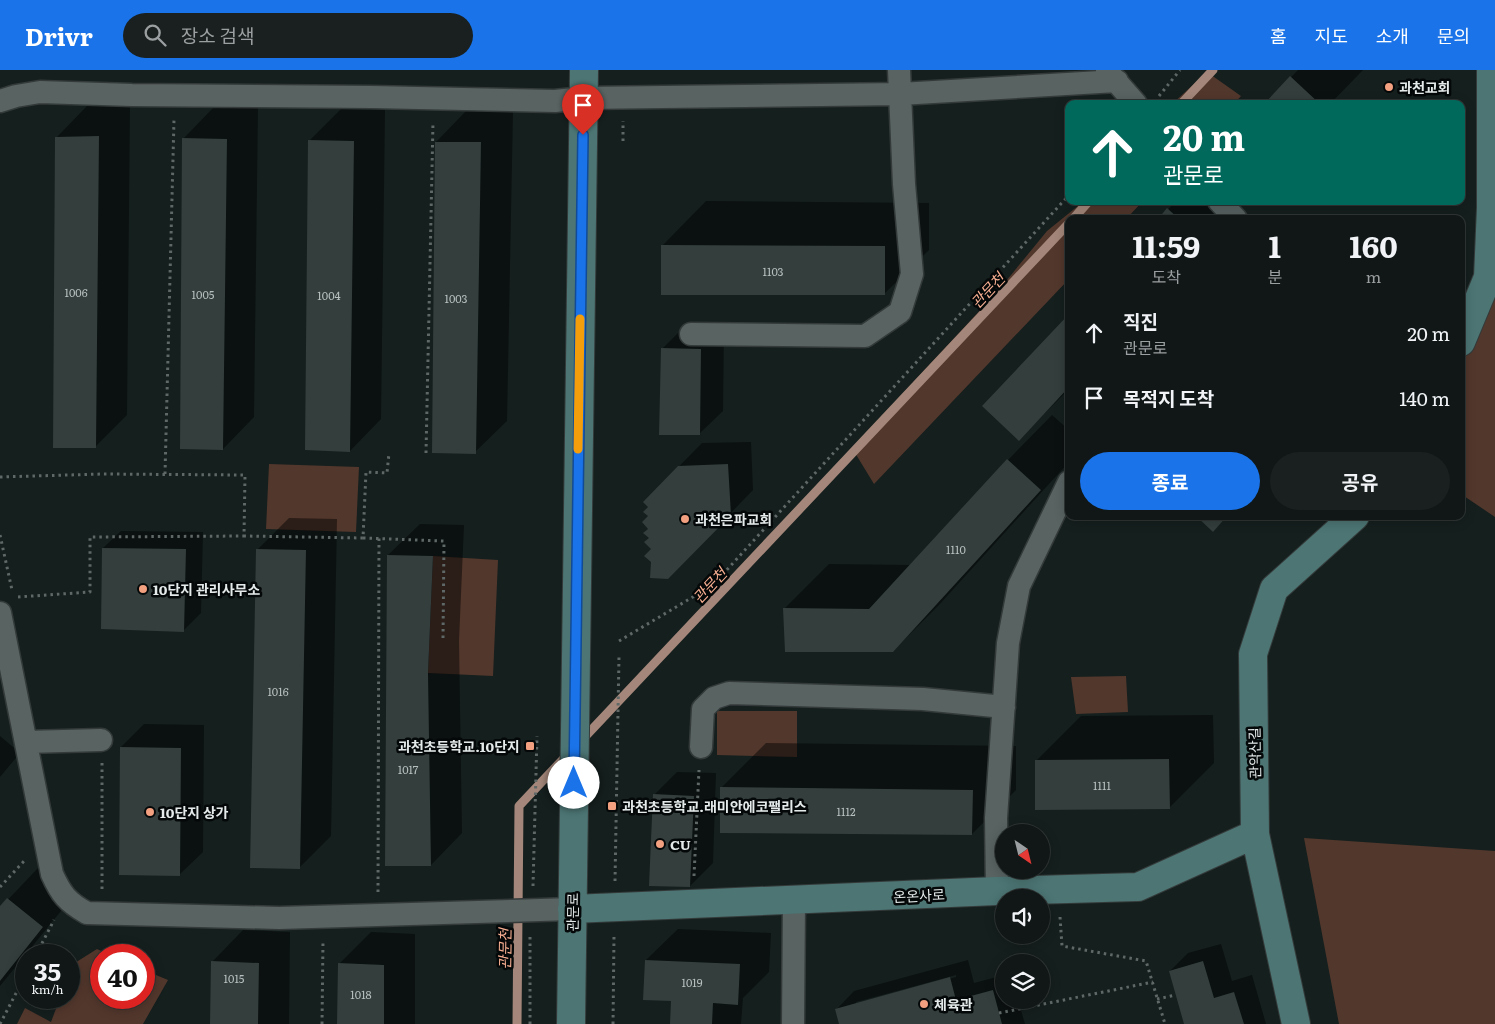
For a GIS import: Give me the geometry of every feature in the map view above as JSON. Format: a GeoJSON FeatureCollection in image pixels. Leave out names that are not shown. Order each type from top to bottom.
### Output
{"type":"FeatureCollection","features":[{"type":"Feature","properties":{"kind":"street"},"geometry":{"type":"LineString","coordinates":[[583,98],[584,70]]}},
{"type":"Feature","properties":{"kind":"street"},"geometry":{"type":"LineString","coordinates":[[691,334],[865,336],[900,312],[912,274],[904,184],[899,70]]}},
{"type":"Feature","properties":{"kind":"street"},"geometry":{"type":"LineString","coordinates":[[1465,332],[1488,277],[1491,207],[1491,70]]}},
{"type":"Feature","properties":{"kind":"street"},"geometry":{"type":"LineString","coordinates":[[0,101],[40,92],[555,101],[583,98],[900,94],[1112,75],[1133,100]]}},
{"type":"Feature","properties":{"kind":"street","name":"관문로"},"geometry":{"type":"LineString","coordinates":[[571,1024],[583,98]]}},
{"type":"Feature","properties":{"kind":"street"},"geometry":{"type":"LineString","coordinates":[[1223,205],[1232,215]]}},
{"type":"Feature","properties":{"kind":"street"},"geometry":{"type":"LineString","coordinates":[[997,889],[996,818],[1008,643],[1019,586],[1065,490]]}},
{"type":"Feature","properties":{"kind":"street","name":"관악산길"},"geometry":{"type":"LineString","coordinates":[[1296,1024],[1255,834],[1253,654],[1274,589],[1350,520]]}},
{"type":"Feature","properties":{"kind":"street"},"geometry":{"type":"LineString","coordinates":[[0,613],[52,874],[70,904],[86,912],[279,918],[437,913],[526,903],[572,909]]}},
{"type":"Feature","properties":{"kind":"street"},"geometry":{"type":"LineString","coordinates":[[701,747],[703,710],[714,698],[729,693],[923,699],[1004,707]]}},
{"type":"Feature","properties":{"kind":"street"},"geometry":{"type":"LineString","coordinates":[[26,742],[101,750]]}},
{"type":"Feature","properties":{"kind":"street","name":"온온사로"},"geometry":{"type":"LineString","coordinates":[[1050,889],[1138,887],[1255,834]]}},
{"type":"Feature","properties":{"kind":"street","name":"온온사로"},"geometry":{"type":"LineString","coordinates":[[572,909],[995,891]]}},
{"type":"Feature","properties":{"kind":"street"},"geometry":{"type":"LineString","coordinates":[[793,1024],[794,900]]}},
{"type":"Feature","properties":{"kind":"path"},"geometry":{"type":"LineString","coordinates":[[1158,97],[1180,70]]}},
{"type":"Feature","properties":{"kind":"path"},"geometry":{"type":"LineString","coordinates":[[426,453],[434,114]]}},
{"type":"Feature","properties":{"kind":"path"},"geometry":{"type":"LineString","coordinates":[[165,474],[174,117]]}},
{"type":"Feature","properties":{"kind":"path"},"geometry":{"type":"LineString","coordinates":[[619,641],[713,585],[1065,199]]}},
{"type":"Feature","properties":{"kind":"path"},"geometry":{"type":"LineString","coordinates":[[363,538],[366,472],[387,472],[389,453]]}},
{"type":"Feature","properties":{"kind":"path"},"geometry":{"type":"LineString","coordinates":[[0,477],[102,474],[245,474],[244,536]]}},
{"type":"Feature","properties":{"kind":"path"},"geometry":{"type":"LineString","coordinates":[[0,535],[13,597],[90,592],[90,537],[244,536],[444,541],[443,638]]}},
{"type":"Feature","properties":{"kind":"path"},"geometry":{"type":"LineString","coordinates":[[378,900],[380,538]]}},
{"type":"Feature","properties":{"kind":"path"},"geometry":{"type":"LineString","coordinates":[[613,1024],[619,656]]}},
{"type":"Feature","properties":{"kind":"path"},"geometry":{"type":"LineString","coordinates":[[526,903],[535,826],[537,736]]}},
{"type":"Feature","properties":{"kind":"path"},"geometry":{"type":"LineString","coordinates":[[692,903],[701,747]]}},
{"type":"Feature","properties":{"kind":"path"},"geometry":{"type":"LineString","coordinates":[[101,750],[102,900]]}},
{"type":"Feature","properties":{"kind":"path"},"geometry":{"type":"LineString","coordinates":[[0,887],[26,858]]}},
{"type":"Feature","properties":{"kind":"path"},"geometry":{"type":"LineString","coordinates":[[42,944],[58,913]]}},
{"type":"Feature","properties":{"kind":"path"},"geometry":{"type":"LineString","coordinates":[[1060,917],[1062,946],[1146,961],[1165,1024]]}},
{"type":"Feature","properties":{"kind":"path"},"geometry":{"type":"LineString","coordinates":[[322,1024],[323,932]]}},
{"type":"Feature","properties":{"kind":"path"},"geometry":{"type":"LineString","coordinates":[[530,1024],[531,935]]}},
{"type":"Feature","properties":{"kind":"path"},"geometry":{"type":"LineString","coordinates":[[999,1013],[1153,982]]}},
{"type":"Feature","properties":{"kind":"path"},"geometry":{"type":"LineString","coordinates":[[0,1024],[15,995]]}},
{"type":"Feature","properties":{"kind":"path"},"geometry":{"type":"LineString","coordinates":[[1158,999],[1176,995]]}},
{"type":"Feature","properties":{"kind":"shaded area"},"geometry":{"type":"Polygon","coordinates":[[[1207,72],[1241,96],[1238,100],[1176,100],[1207,72]]]}},
{"type":"Feature","properties":{"kind":"shaded area"},"geometry":{"type":"Polygon","coordinates":[[[1079,205],[1139,205],[1130,215],[1067,215],[1079,205]]]}},
{"type":"Feature","properties":{"kind":"shaded area"},"geometry":{"type":"Polygon","coordinates":[[[1065,216],[1065,283],[874,484],[852,448],[997,292],[1047,231],[1065,216]]]}},
{"type":"Feature","properties":{"kind":"shaded area"},"geometry":{"type":"Polygon","coordinates":[[[1495,242],[1495,517],[1465,497],[1465,324],[1495,242]]]}},
{"type":"Feature","properties":{"kind":"shaded area"},"geometry":{"type":"Polygon","coordinates":[[[269,464],[359,467],[356,532],[266,529],[269,464]]]}},
{"type":"Feature","properties":{"kind":"shaded area"},"geometry":{"type":"Polygon","coordinates":[[[433,556],[498,560],[493,676],[428,673],[433,556]]]}},
{"type":"Feature","properties":{"kind":"shaded area"},"geometry":{"type":"Polygon","coordinates":[[[1126,676],[1128,712],[1076,714],[1071,677],[1126,676]]]}},
{"type":"Feature","properties":{"kind":"shaded area"},"geometry":{"type":"Polygon","coordinates":[[[717,711],[797,711],[797,757],[717,755],[717,711]]]}},
{"type":"Feature","properties":{"kind":"shaded area"},"geometry":{"type":"Polygon","coordinates":[[[1304,838],[1495,851],[1495,1024],[1339,1024],[1304,838]]]}},
{"type":"Feature","properties":{"kind":"shaded area"},"geometry":{"type":"Polygon","coordinates":[[[90,953],[90,1009],[152,1009],[143,1024],[17,1024],[24,1009],[51,1022],[56,1009],[80,1009],[80,960],[90,953]]]}},
{"type":"Feature","properties":{"kind":"shaded area"},"geometry":{"type":"Polygon","coordinates":[[[155,975],[168,980],[155,1003],[155,975]]]}},
{"type":"Feature","properties":{"kind":"building"},"geometry":{"type":"Polygon","coordinates":[[[1290,76],[1316,100],[1268,100],[1290,76]]]}},
{"type":"Feature","properties":{"kind":"building"},"geometry":{"type":"Polygon","coordinates":[[[99,136],[96,448],[53,448],[55,137],[99,136]]]}},
{"type":"Feature","properties":{"kind":"building"},"geometry":{"type":"Polygon","coordinates":[[[182,138],[227,139],[223,450],[180,449],[182,138]]]}},
{"type":"Feature","properties":{"kind":"building"},"geometry":{"type":"Polygon","coordinates":[[[308,140],[354,141],[350,452],[305,450],[308,140]]]}},
{"type":"Feature","properties":{"kind":"building"},"geometry":{"type":"Polygon","coordinates":[[[435,142],[481,142],[476,454],[432,453],[435,142]]]}},
{"type":"Feature","properties":{"kind":"building"},"geometry":{"type":"Polygon","coordinates":[[[1167,208],[1175,215],[1161,215],[1167,208]]]}},
{"type":"Feature","properties":{"kind":"building"},"geometry":{"type":"Polygon","coordinates":[[[661,245],[885,246],[885,295],[661,295],[661,245]]]}},
{"type":"Feature","properties":{"kind":"building"},"geometry":{"type":"Polygon","coordinates":[[[1065,318],[1065,391],[1019,441],[982,406],[1065,318]]]}},
{"type":"Feature","properties":{"kind":"building"},"geometry":{"type":"Polygon","coordinates":[[[661,348],[701,349],[700,435],[659,435],[661,348]]]}},
{"type":"Feature","properties":{"kind":"building"},"geometry":{"type":"Polygon","coordinates":[[[1007,459],[1041,490],[893,652],[785,652],[783,608],[869,609],[1007,459]]]}},
{"type":"Feature","properties":{"kind":"building","name":"과천은파교회"},"geometry":{"type":"Polygon","coordinates":[[[728,464],[731,515],[668,579],[650,578],[651,562],[644,556],[651,549],[644,542],[649,538],[643,533],[648,529],[642,522],[648,516],[643,512],[648,507],[643,502],[678,466],[728,464]]]}},
{"type":"Feature","properties":{"kind":"building"},"geometry":{"type":"Polygon","coordinates":[[[1200,520],[1224,520],[1213,532],[1200,520]]]}},
{"type":"Feature","properties":{"kind":"building","name":"10단지 관리사무소"},"geometry":{"type":"Polygon","coordinates":[[[102,548],[186,549],[184,632],[101,629],[102,548]]]}},
{"type":"Feature","properties":{"kind":"building"},"geometry":{"type":"Polygon","coordinates":[[[256,549],[306,550],[300,869],[250,868],[256,549]]]}},
{"type":"Feature","properties":{"kind":"building"},"geometry":{"type":"Polygon","coordinates":[[[387,555],[433,556],[428,673],[431,866],[385,866],[387,555]]]}},
{"type":"Feature","properties":{"kind":"building","name":"10단지 상가"},"geometry":{"type":"Polygon","coordinates":[[[120,747],[181,748],[180,876],[119,875],[120,747]]]}},
{"type":"Feature","properties":{"kind":"building"},"geometry":{"type":"Polygon","coordinates":[[[1169,759],[1170,809],[1035,810],[1035,760],[1169,759]]]}},
{"type":"Feature","properties":{"kind":"building"},"geometry":{"type":"Polygon","coordinates":[[[720,787],[973,790],[972,835],[720,833],[720,787]]]}},
{"type":"Feature","properties":{"kind":"building"},"geometry":{"type":"Polygon","coordinates":[[[653,794],[694,796],[690,887],[649,886],[653,794]]]}},
{"type":"Feature","properties":{"kind":"building"},"geometry":{"type":"Polygon","coordinates":[[[7,898],[43,927],[29,944],[15,944],[15,962],[0,981],[0,906],[7,898]]]}},
{"type":"Feature","properties":{"kind":"building"},"geometry":{"type":"Polygon","coordinates":[[[645,960],[740,964],[738,1005],[713,1003],[712,1024],[670,1024],[671,1001],[643,1000],[645,960]]]}},
{"type":"Feature","properties":{"kind":"building"},"geometry":{"type":"Polygon","coordinates":[[[211,961],[259,963],[258,1024],[210,1024],[211,961]]]}},
{"type":"Feature","properties":{"kind":"building"},"geometry":{"type":"Polygon","coordinates":[[[1203,961],[1214,998],[1234,992],[1244,1024],[1184,1024],[1169,971],[1203,961]]]}},
{"type":"Feature","properties":{"kind":"building"},"geometry":{"type":"Polygon","coordinates":[[[338,963],[384,965],[384,1024],[337,1024],[338,963]]]}},
{"type":"Feature","properties":{"kind":"building","name":"체육관"},"geometry":{"type":"Polygon","coordinates":[[[950,977],[956,1000],[993,990],[995,1009],[998,1009],[1002,1024],[839,1024],[835,1009],[950,977]]]}},
{"type":"Feature","properties":{"kind":"waterway","name":"관문천"},"geometry":{"type":"LineString","coordinates":[[1185,100],[1213,70]]}},
{"type":"Feature","properties":{"kind":"waterway","name":"관문천"},"geometry":{"type":"LineString","coordinates":[[1077,215],[1085,205]]}},
{"type":"Feature","properties":{"kind":"waterway","name":"관문천"},"geometry":{"type":"LineString","coordinates":[[582,740],[1065,227]]}},
{"type":"Feature","properties":{"kind":"waterway","name":"관문천"},"geometry":{"type":"LineString","coordinates":[[517,1024],[519,806],[568,754]]}},
{"type":"Feature","properties":{"kind":"slow traffic"},"geometry":{"type":"LineString","coordinates":[[578,449],[580,319]]}},
{"type":"Feature","properties":{"kind":"place","name":"과천교회"},"geometry":{"type":"Point","coordinates":[1389,87]}},
{"type":"Feature","properties":{"kind":"place","name":"과천은파교회"},"geometry":{"type":"Point","coordinates":[685,519]}},
{"type":"Feature","properties":{"kind":"place","name":"10단지 관리사무소"},"geometry":{"type":"Point","coordinates":[143,589]}},
{"type":"Feature","properties":{"kind":"place","name":"과천초등학교.10단지"},"geometry":{"type":"Point","coordinates":[530,746]}},
{"type":"Feature","properties":{"kind":"place","name":"과천초등학교.래미안에코팰리스"},"geometry":{"type":"Point","coordinates":[612,806]}},
{"type":"Feature","properties":{"kind":"place","name":"10단지 상가"},"geometry":{"type":"Point","coordinates":[150,812]}},
{"type":"Feature","properties":{"kind":"place","name":"CU"},"geometry":{"type":"Point","coordinates":[660,844]}},
{"type":"Feature","properties":{"kind":"place","name":"체육관"},"geometry":{"type":"Point","coordinates":[924,1004]}},
{"type":"Feature","properties":{"kind":"route"},"geometry":{"type":"LineString","coordinates":[[574,783],[583,135]]}}]}
